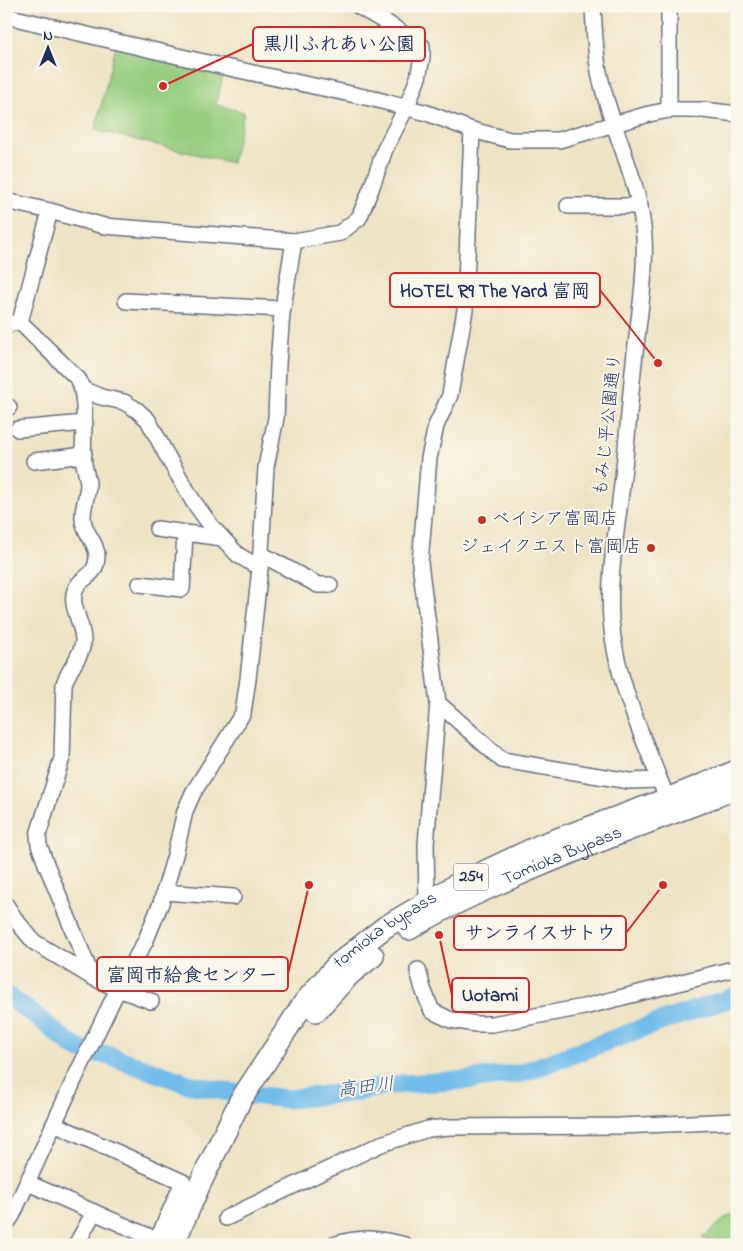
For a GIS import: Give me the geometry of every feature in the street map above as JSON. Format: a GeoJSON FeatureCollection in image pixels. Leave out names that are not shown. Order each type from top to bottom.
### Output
{"type":"FeatureCollection","features":[{"type":"Feature","properties":{"kind":"highway","name":"tomioka bypass"},"geometry":{"type":"LineString","coordinates":[[188,1245],[205,1187],[240,1101],[309,1008],[338,964],[385,928],[456,884],[541,845],[737,771]]}},
{"type":"Feature","properties":{"kind":"highway","name":"tomioka bypass"},"geometry":{"type":"LineString","coordinates":[[666,798],[737,788]]}},
{"type":"Feature","properties":{"kind":"highway","name":"Tomioka Bypass"},"geometry":{"type":"LineString","coordinates":[[309,1008],[398,936],[434,914],[553,859],[666,798]]}},
{"type":"Feature","properties":{"kind":"highway","name":"tomioka bypass"},"geometry":{"type":"LineString","coordinates":[[162,1243],[205,1187]]}},
{"type":"Feature","properties":{"kind":"street"},"geometry":{"type":"LineString","coordinates":[[6,201],[104,226],[294,241],[340,233],[358,218],[371,189],[385,149],[406,108],[418,78],[422,57],[422,46],[358,6]]}},
{"type":"Feature","properties":{"kind":"street","name":"もみじ平公園通り"},"geometry":{"type":"LineString","coordinates":[[593,6],[599,72],[640,206],[644,240],[644,268],[610,589],[611,622],[617,661],[631,710],[666,798]]}},
{"type":"Feature","properties":{"kind":"street"},"geometry":{"type":"LineString","coordinates":[[669,6],[669,110]]}},
{"type":"Feature","properties":{"kind":"street"},"geometry":{"type":"LineString","coordinates":[[6,16],[364,97],[427,113],[472,130],[510,140],[559,140],[669,110],[703,110],[737,114]]}},
{"type":"Feature","properties":{"kind":"street"},"geometry":{"type":"LineString","coordinates":[[428,900],[426,844],[438,704],[420,563],[429,458],[436,426],[450,395],[465,310],[472,130]]}},
{"type":"Feature","properties":{"kind":"street"},"geometry":{"type":"LineString","coordinates":[[568,206],[640,206]]}},
{"type":"Feature","properties":{"kind":"street"},"geometry":{"type":"LineString","coordinates":[[50,211],[13,323],[79,380],[82,389],[85,423],[84,455],[88,482],[82,516],[97,555],[91,575],[78,584],[75,589],[75,607],[81,627],[82,648],[68,672],[64,684],[62,758],[38,835],[39,845],[46,864],[92,977]]}},
{"type":"Feature","properties":{"kind":"street"},"geometry":{"type":"LineString","coordinates":[[6,1224],[12,1216],[28,1183],[74,1080],[116,993],[145,942],[164,892],[185,811],[193,792],[243,713],[260,561],[266,467],[276,418],[283,309],[294,241]]}},
{"type":"Feature","properties":{"kind":"street"},"geometry":{"type":"LineString","coordinates":[[126,301],[283,309]]}},
{"type":"Feature","properties":{"kind":"street"},"geometry":{"type":"LineString","coordinates":[[82,389],[101,397],[124,402],[148,420],[194,501],[222,538],[238,555],[260,561],[318,585],[330,585]]}},
{"type":"Feature","properties":{"kind":"street"},"geometry":{"type":"LineString","coordinates":[[18,429],[85,423]]}},
{"type":"Feature","properties":{"kind":"street"},"geometry":{"type":"LineString","coordinates":[[34,461],[84,455]]}},
{"type":"Feature","properties":{"kind":"street"},"geometry":{"type":"LineString","coordinates":[[157,529],[222,538]]}},
{"type":"Feature","properties":{"kind":"street"},"geometry":{"type":"LineString","coordinates":[[140,584],[182,589],[185,533]]}},
{"type":"Feature","properties":{"kind":"street"},"geometry":{"type":"LineString","coordinates":[[438,704],[502,760],[629,781],[666,798]]}},
{"type":"Feature","properties":{"kind":"street"},"geometry":{"type":"LineString","coordinates":[[164,892],[233,896]]}},
{"type":"Feature","properties":{"kind":"street"},"geometry":{"type":"LineString","coordinates":[[6,905],[15,920],[34,942],[116,993],[151,1001]]}},
{"type":"Feature","properties":{"kind":"street"},"geometry":{"type":"LineString","coordinates":[[418,970],[432,1011],[451,1020],[476,1024],[492,1024],[584,1008],[737,968]]}},
{"type":"Feature","properties":{"kind":"street"},"geometry":{"type":"LineString","coordinates":[[226,1218],[381,1144],[428,1129],[450,1127],[620,1126],[737,1121]]}},
{"type":"Feature","properties":{"kind":"street"},"geometry":{"type":"LineString","coordinates":[[28,1183],[162,1243],[183,1182],[54,1124]]}},
{"type":"Feature","properties":{"kind":"street"},"geometry":{"type":"LineString","coordinates":[[76,1245],[94,1212]]}},
{"type":"Feature","properties":{"kind":"street"},"geometry":{"type":"LineString","coordinates":[[333,1245],[355,1238],[380,1239],[405,1245]]}},
{"type":"Feature","properties":{"kind":"green space"},"geometry":{"type":"Polygon","coordinates":[[[117,41],[225,67],[216,105],[244,112],[232,163],[95,130],[117,41]]]}},
{"type":"Feature","properties":{"kind":"green space"},"geometry":{"type":"Polygon","coordinates":[[[737,1213],[737,1245],[715,1244],[702,1238],[727,1217],[737,1213]]]}},
{"type":"Feature","properties":{"kind":"waterway","name":"高田川"},"geometry":{"type":"LineString","coordinates":[[6,995],[70,1044],[81,1050],[107,1055],[188,1084],[234,1093],[288,1099],[356,1092],[387,1085],[467,1080],[522,1073],[662,1021],[737,996]]}},
{"type":"Feature","properties":{"kind":"place","name":"黒川ふれあい公園"},"geometry":{"type":"Point","coordinates":[163,86]}},
{"type":"Feature","properties":{"kind":"place","name":"HOTEL R9 The Yard 富岡"},"geometry":{"type":"Point","coordinates":[658,363]}},
{"type":"Feature","properties":{"kind":"place","name":"ベイシア富岡店"},"geometry":{"type":"Point","coordinates":[482,520]}},
{"type":"Feature","properties":{"kind":"place","name":"ジェイクエスト富岡店"},"geometry":{"type":"Point","coordinates":[651,548]}},
{"type":"Feature","properties":{"kind":"place","name":"富岡市給食センター"},"geometry":{"type":"Point","coordinates":[309,885]}},
{"type":"Feature","properties":{"kind":"place","name":"サンライスサトウ"},"geometry":{"type":"Point","coordinates":[663,885]}},
{"type":"Feature","properties":{"kind":"place","name":"Uotami"},"geometry":{"type":"Point","coordinates":[439,935]}}]}
